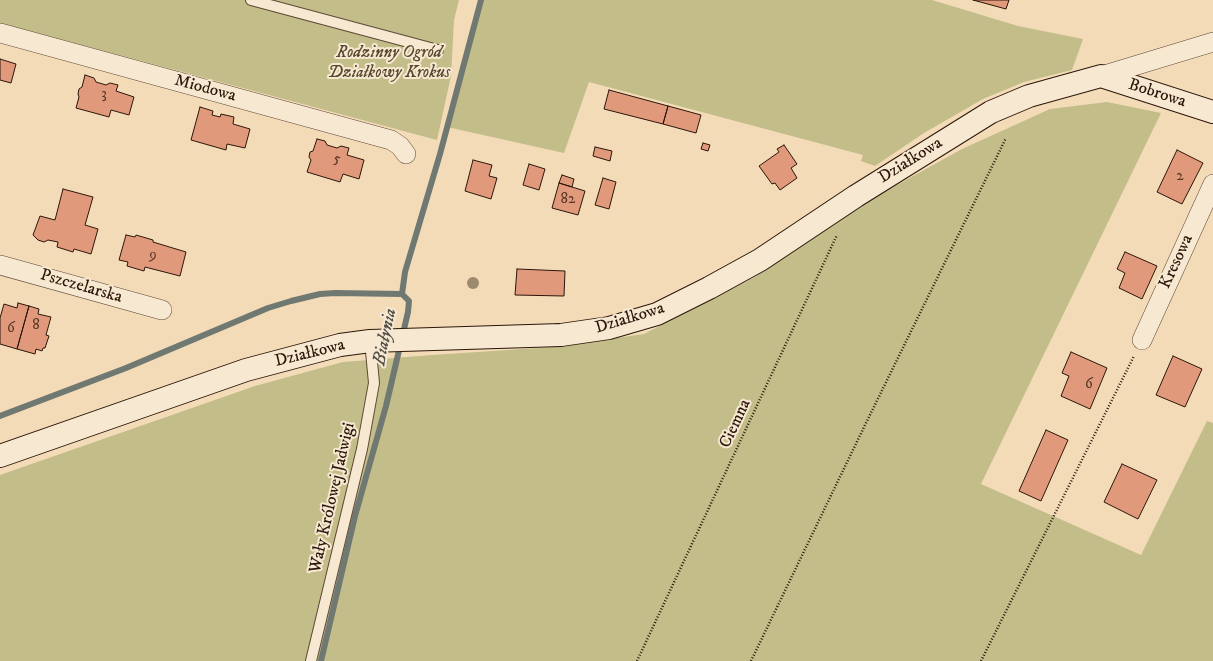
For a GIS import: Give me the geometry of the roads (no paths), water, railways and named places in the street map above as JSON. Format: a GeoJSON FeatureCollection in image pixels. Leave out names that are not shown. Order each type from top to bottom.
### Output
{"type":"FeatureCollection","features":[{"type":"Feature","properties":{"kind":"street","name":"Miodowa"},"geometry":{"type":"LineString","coordinates":[[0,33],[391,140],[400,146],[406,154]]}},
{"type":"Feature","properties":{"kind":"street","name":"Działkowa"},"geometry":{"type":"LineString","coordinates":[[0,456],[246,370],[320,349],[370,342],[561,335],[609,328],[657,314],[710,288],[760,260],[856,196],[991,112],[1029,96],[1213,42]]}},
{"type":"Feature","properties":{"kind":"street","name":"Bobrowa"},"geometry":{"type":"LineString","coordinates":[[1101,76],[1213,112]]}},
{"type":"Feature","properties":{"kind":"street","name":"Kresowa"},"geometry":{"type":"LineString","coordinates":[[1142,340],[1213,184]]}},
{"type":"Feature","properties":{"kind":"street","name":"Pszczelarska"},"geometry":{"type":"LineString","coordinates":[[0,265],[162,310]]}},
{"type":"Feature","properties":{"kind":"lane"},"geometry":{"type":"LineString","coordinates":[[251,0],[438,50]]}},
{"type":"Feature","properties":{"kind":"lane","name":"Wały Królowej Jadwigi"},"geometry":{"type":"LineString","coordinates":[[311,661],[362,450],[374,383],[370,342]]}},
{"type":"Feature","properties":{"kind":"waterway","name":"Białynia"},"geometry":{"type":"LineString","coordinates":[[321,661],[355,516],[386,406],[408,312],[409,301],[402,294],[405,272],[440,154],[481,0]]}},
{"type":"Feature","properties":{"kind":"waterway"},"geometry":{"type":"LineString","coordinates":[[0,416],[126,368],[268,308],[291,301],[320,294],[335,293],[402,294]]}},
{"type":"Feature","properties":{"kind":"park label","name":"Rodzinny Ogród Działkowy Krokus"},"geometry":{"type":"Point","coordinates":[389,63]}}]}
